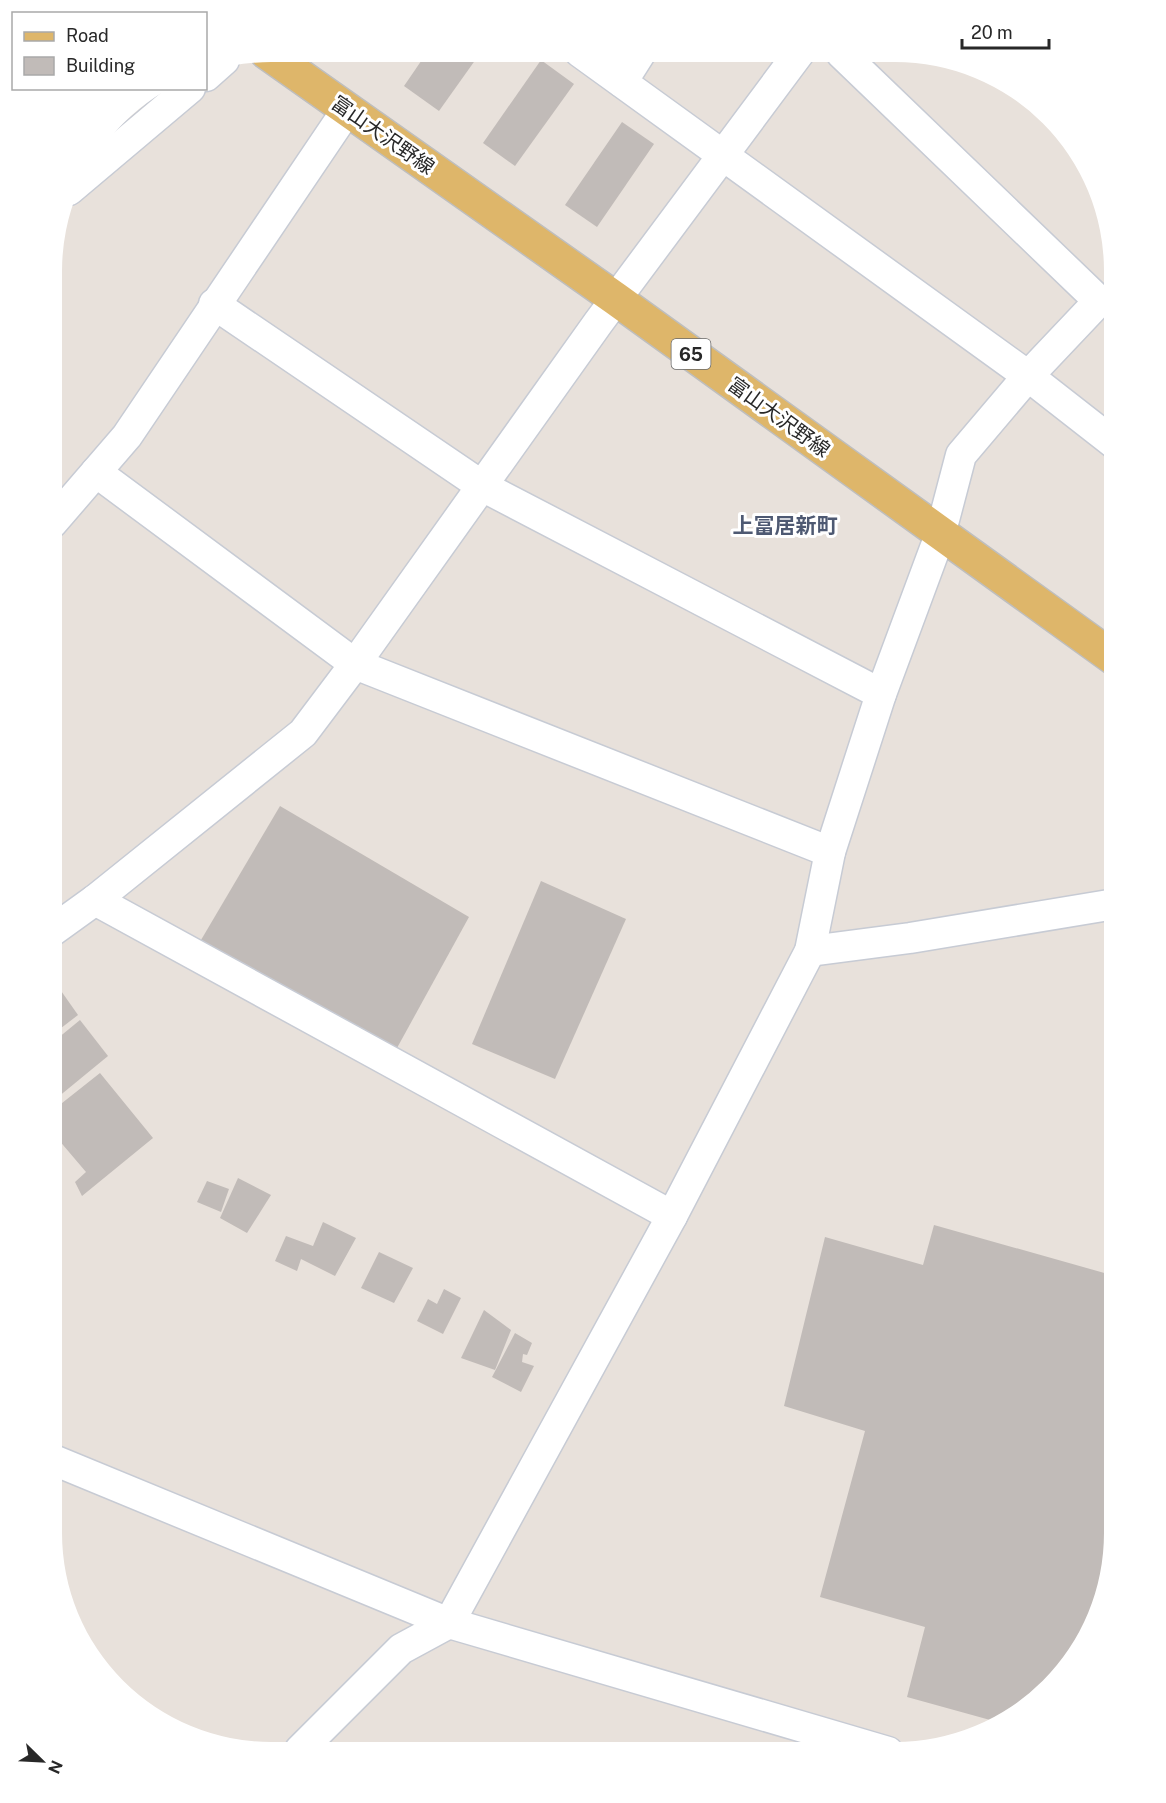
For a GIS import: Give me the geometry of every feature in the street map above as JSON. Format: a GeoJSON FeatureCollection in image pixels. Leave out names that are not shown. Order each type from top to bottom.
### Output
{"type":"FeatureCollection","features":[{"type":"Feature","properties":{"kind":"main road","name":"富山大沢野線"},"geometry":{"type":"LineString","coordinates":[[280,62],[616,299],[1104,651]]}},
{"type":"Feature","properties":{"kind":"street"},"geometry":{"type":"LineString","coordinates":[[594,62],[1028,376],[1104,435]]}},
{"type":"Feature","properties":{"kind":"street"},"geometry":{"type":"LineString","coordinates":[[622,82],[635,62]]}},
{"type":"Feature","properties":{"kind":"street"},"geometry":{"type":"LineString","coordinates":[[62,924],[95,900],[303,733],[355,664],[616,299],[792,62]]}},
{"type":"Feature","properties":{"kind":"street"},"geometry":{"type":"LineString","coordinates":[[308,1742],[401,1649],[449,1623],[672,1216],[810,951],[830,852],[881,694],[940,535],[961,455],[1028,376],[1100,301],[850,62]]}},
{"type":"Feature","properties":{"kind":"street"},"geometry":{"type":"LineString","coordinates":[[83,178],[188,90]]}},
{"type":"Feature","properties":{"kind":"street"},"geometry":{"type":"LineString","coordinates":[[62,511],[127,436],[347,110]]}},
{"type":"Feature","properties":{"kind":"street"},"geometry":{"type":"LineString","coordinates":[[214,304],[482,486],[881,694]]}},
{"type":"Feature","properties":{"kind":"street"},"geometry":{"type":"LineString","coordinates":[[96,472],[355,664],[830,852]]}},
{"type":"Feature","properties":{"kind":"street"},"geometry":{"type":"LineString","coordinates":[[95,900],[672,1216]]}},
{"type":"Feature","properties":{"kind":"street"},"geometry":{"type":"LineString","coordinates":[[810,951],[910,938],[1104,906]]}},
{"type":"Feature","properties":{"kind":"street"},"geometry":{"type":"LineString","coordinates":[[62,1464],[449,1623],[854,1742]]}},
{"type":"Feature","properties":{"kind":"building"},"geometry":{"type":"Polygon","coordinates":[[[420,62],[474,62],[439,111],[404,86],[420,62]]]}},
{"type":"Feature","properties":{"kind":"building"},"geometry":{"type":"Polygon","coordinates":[[[540,62],[544,62],[574,84],[515,166],[483,143],[540,62]]]}},
{"type":"Feature","properties":{"kind":"building"},"geometry":{"type":"Polygon","coordinates":[[[622,122],[654,144],[597,227],[565,205],[622,122]]]}},
{"type":"Feature","properties":{"kind":"building"},"geometry":{"type":"Polygon","coordinates":[[[280,806],[469,917],[397,1048],[201,940],[280,806]]]}},
{"type":"Feature","properties":{"kind":"building"},"geometry":{"type":"Polygon","coordinates":[[[541,881],[626,919],[555,1079],[472,1044],[541,881]]]}},
{"type":"Feature","properties":{"kind":"building"},"geometry":{"type":"Polygon","coordinates":[[[62,992],[78,1015],[62,1027],[62,992]]]}},
{"type":"Feature","properties":{"kind":"building"},"geometry":{"type":"Polygon","coordinates":[[[80,1020],[108,1056],[62,1094],[62,1035],[80,1020]]]}},
{"type":"Feature","properties":{"kind":"building"},"geometry":{"type":"Polygon","coordinates":[[[100,1073],[153,1138],[82,1196],[75,1182],[86,1172],[62,1144],[62,1103],[100,1073]]]}},
{"type":"Feature","properties":{"kind":"building"},"geometry":{"type":"Polygon","coordinates":[[[238,1178],[271,1195],[247,1233],[220,1218],[238,1178]]]}},
{"type":"Feature","properties":{"kind":"building"},"geometry":{"type":"Polygon","coordinates":[[[207,1181],[229,1189],[221,1212],[197,1202],[207,1181]]]}},
{"type":"Feature","properties":{"kind":"building"},"geometry":{"type":"Polygon","coordinates":[[[323,1222],[356,1238],[335,1276],[301,1259],[297,1271],[275,1261],[286,1236],[313,1246],[323,1222]]]}},
{"type":"Feature","properties":{"kind":"building"},"geometry":{"type":"Polygon","coordinates":[[[934,1225],[1104,1273],[1104,1547],[1100,1574],[1083,1625],[1053,1670],[1023,1698],[989,1720],[907,1697],[925,1627],[820,1597],[865,1431],[784,1406],[825,1237],[923,1265],[934,1225]]]}},
{"type":"Feature","properties":{"kind":"building"},"geometry":{"type":"Polygon","coordinates":[[[379,1252],[413,1268],[394,1303],[361,1288],[379,1252]]]}},
{"type":"Feature","properties":{"kind":"building"},"geometry":{"type":"Polygon","coordinates":[[[444,1289],[461,1298],[443,1334],[417,1321],[428,1299],[437,1304],[444,1289]]]}},
{"type":"Feature","properties":{"kind":"building"},"geometry":{"type":"Polygon","coordinates":[[[484,1310],[511,1330],[495,1370],[461,1358],[484,1310]]]}},
{"type":"Feature","properties":{"kind":"building"},"geometry":{"type":"Polygon","coordinates":[[[515,1333],[532,1343],[527,1355],[523,1354],[522,1362],[534,1366],[521,1392],[492,1377],[515,1333]]]}},
{"type":"Feature","properties":{"kind":"district","name":"上冨居新町"},"geometry":{"type":"Point","coordinates":[785,525]}}]}
